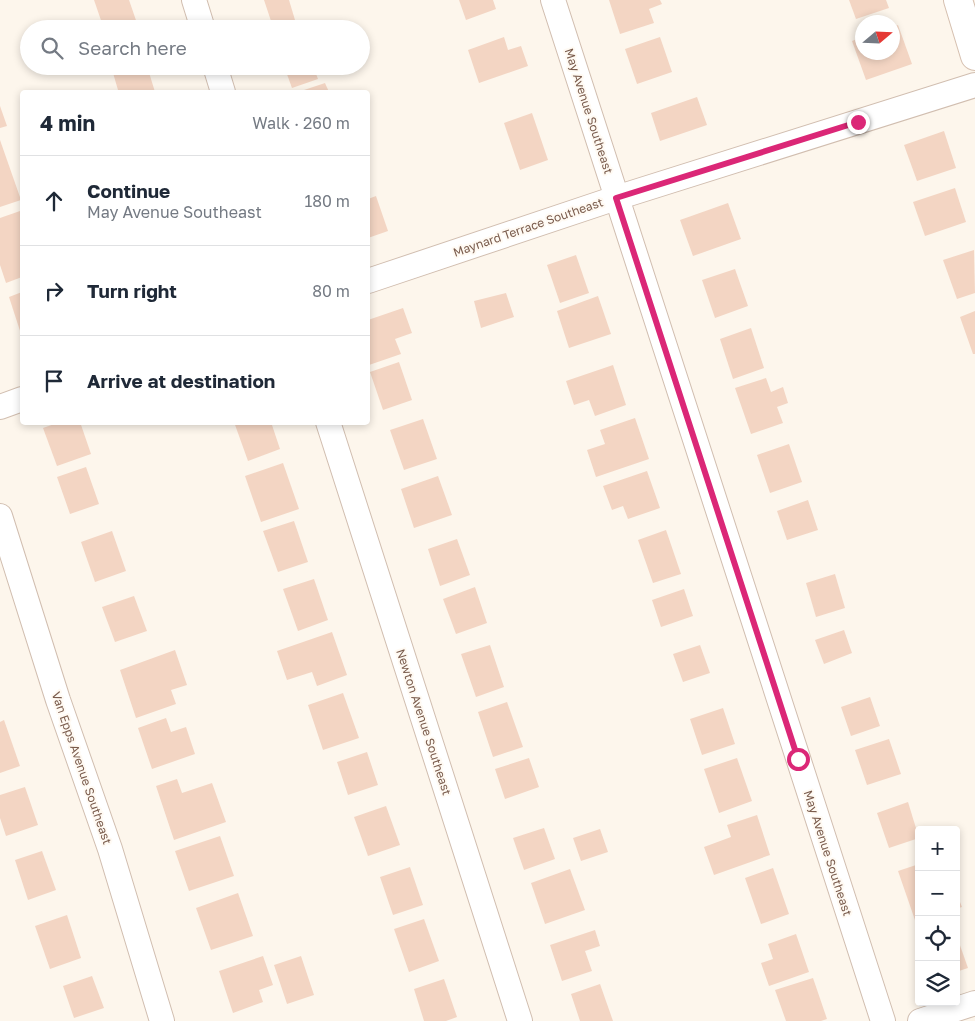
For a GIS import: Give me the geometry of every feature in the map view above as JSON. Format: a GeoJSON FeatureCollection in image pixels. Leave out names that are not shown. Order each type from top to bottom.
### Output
{"type":"FeatureCollection","features":[{"type":"Feature","properties":{"kind":"main road"},"geometry":{"type":"LineString","coordinates":[[958,0],[975,56]]}},
{"type":"Feature","properties":{"kind":"street"},"geometry":{"type":"LineString","coordinates":[[194,0],[200,20]]}},
{"type":"Feature","properties":{"kind":"street","name":"May Avenue Southeast"},"geometry":{"type":"LineString","coordinates":[[554,0],[616,198],[883,1021]]}},
{"type":"Feature","properties":{"kind":"street"},"geometry":{"type":"LineString","coordinates":[[218,75],[222,90]]}},
{"type":"Feature","properties":{"kind":"street","name":"Maynard Terrace Southeast"},"geometry":{"type":"LineString","coordinates":[[370,280],[616,198],[975,85]]}},
{"type":"Feature","properties":{"kind":"street"},"geometry":{"type":"LineString","coordinates":[[0,407],[20,401]]}},
{"type":"Feature","properties":{"kind":"street","name":"Newton Avenue Southeast"},"geometry":{"type":"LineString","coordinates":[[329,425],[520,1021]]}},
{"type":"Feature","properties":{"kind":"street","name":"Van Epps Avenue Southeast"},"geometry":{"type":"LineString","coordinates":[[0,516],[58,700],[110,849],[162,1021]]}},
{"type":"Feature","properties":{"kind":"street"},"geometry":{"type":"LineString","coordinates":[[920,1021],[975,1004]]}},
{"type":"Feature","properties":{"kind":"building"},"geometry":{"type":"Polygon","coordinates":[[[94,0],[129,0],[136,20],[101,20],[94,0]]]}},
{"type":"Feature","properties":{"kind":"building"},"geometry":{"type":"Polygon","coordinates":[[[264,0],[289,0],[295,20],[271,20],[264,0]]]}},
{"type":"Feature","properties":{"kind":"building"},"geometry":{"type":"Polygon","coordinates":[[[459,0],[493,0],[496,9],[466,20],[459,0]]]}},
{"type":"Feature","properties":{"kind":"building"},"geometry":{"type":"Polygon","coordinates":[[[609,0],[660,0],[662,4],[649,9],[654,23],[620,34],[609,0]]]}},
{"type":"Feature","properties":{"kind":"building"},"geometry":{"type":"Polygon","coordinates":[[[849,0],[886,0],[889,8],[868,15],[855,16],[849,0]]]}},
{"type":"Feature","properties":{"kind":"building"},"geometry":{"type":"Polygon","coordinates":[[[900,31],[912,64],[866,80],[859,60],[900,60],[900,31]]]}},
{"type":"Feature","properties":{"kind":"building"},"geometry":{"type":"Polygon","coordinates":[[[504,37],[508,50],[521,46],[528,66],[479,83],[468,50],[504,37]]]}},
{"type":"Feature","properties":{"kind":"building"},"geometry":{"type":"Polygon","coordinates":[[[660,37],[672,72],[637,84],[625,49],[660,37]]]}},
{"type":"Feature","properties":{"kind":"building"},"geometry":{"type":"Polygon","coordinates":[[[114,75],[150,75],[154,90],[118,90],[114,75]]]}},
{"type":"Feature","properties":{"kind":"building"},"geometry":{"type":"Polygon","coordinates":[[[287,75],[316,75],[318,79],[292,88],[287,75]]]}},
{"type":"Feature","properties":{"kind":"building"},"geometry":{"type":"Polygon","coordinates":[[[325,83],[328,90],[304,90],[325,83]]]}},
{"type":"Feature","properties":{"kind":"building"},"geometry":{"type":"Polygon","coordinates":[[[697,97],[707,125],[660,141],[651,113],[697,97]]]}},
{"type":"Feature","properties":{"kind":"building"},"geometry":{"type":"Polygon","coordinates":[[[0,106],[7,126],[0,128],[0,106]]]}},
{"type":"Feature","properties":{"kind":"building"},"geometry":{"type":"Polygon","coordinates":[[[532,113],[548,160],[520,170],[504,123],[532,113]]]}},
{"type":"Feature","properties":{"kind":"building"},"geometry":{"type":"Polygon","coordinates":[[[944,131],[956,168],[917,181],[904,145],[944,131]]]}},
{"type":"Feature","properties":{"kind":"building"},"geometry":{"type":"Polygon","coordinates":[[[0,140],[20,200],[0,207],[0,140]]]}},
{"type":"Feature","properties":{"kind":"building"},"geometry":{"type":"Polygon","coordinates":[[[955,188],[966,222],[925,236],[913,202],[955,188]]]}},
{"type":"Feature","properties":{"kind":"building"},"geometry":{"type":"Polygon","coordinates":[[[376,196],[388,231],[370,237],[370,198],[376,196]]]}},
{"type":"Feature","properties":{"kind":"building"},"geometry":{"type":"Polygon","coordinates":[[[728,203],[741,239],[693,256],[680,220],[728,203]]]}},
{"type":"Feature","properties":{"kind":"building"},"geometry":{"type":"Polygon","coordinates":[[[20,211],[20,278],[6,283],[0,265],[0,218],[20,211]]]}},
{"type":"Feature","properties":{"kind":"building"},"geometry":{"type":"Polygon","coordinates":[[[974,250],[975,293],[957,299],[943,260],[974,250]]]}},
{"type":"Feature","properties":{"kind":"building"},"geometry":{"type":"Polygon","coordinates":[[[576,255],[589,293],[560,303],[547,265],[576,255]]]}},
{"type":"Feature","properties":{"kind":"building"},"geometry":{"type":"Polygon","coordinates":[[[735,269],[748,306],[715,318],[702,280],[735,269]]]}},
{"type":"Feature","properties":{"kind":"building"},"geometry":{"type":"Polygon","coordinates":[[[20,293],[20,331],[9,297],[20,293]]]}},
{"type":"Feature","properties":{"kind":"building"},"geometry":{"type":"Polygon","coordinates":[[[506,293],[514,317],[481,328],[474,301],[506,293]]]}},
{"type":"Feature","properties":{"kind":"building"},"geometry":{"type":"Polygon","coordinates":[[[598,296],[611,334],[569,348],[557,311],[598,296]]]}},
{"type":"Feature","properties":{"kind":"building"},"geometry":{"type":"Polygon","coordinates":[[[403,308],[412,333],[395,339],[401,354],[370,365],[370,319],[403,308]]]}},
{"type":"Feature","properties":{"kind":"building"},"geometry":{"type":"Polygon","coordinates":[[[975,311],[975,354],[973,354],[960,317],[975,311]]]}},
{"type":"Feature","properties":{"kind":"building"},"geometry":{"type":"Polygon","coordinates":[[[751,328],[764,368],[733,379],[720,339],[751,328]]]}},
{"type":"Feature","properties":{"kind":"building"},"geometry":{"type":"Polygon","coordinates":[[[399,362],[412,400],[383,410],[370,372],[399,362]]]}},
{"type":"Feature","properties":{"kind":"building"},"geometry":{"type":"Polygon","coordinates":[[[613,365],[626,405],[595,416],[589,400],[574,405],[566,381],[613,365]]]}},
{"type":"Feature","properties":{"kind":"building"},"geometry":{"type":"Polygon","coordinates":[[[766,378],[771,392],[783,387],[788,403],[777,407],[783,423],[751,434],[735,388],[766,378]]]}},
{"type":"Feature","properties":{"kind":"building"},"geometry":{"type":"Polygon","coordinates":[[[635,418],[649,459],[596,477],[587,450],[605,444],[600,430],[635,418]]]}},
{"type":"Feature","properties":{"kind":"building"},"geometry":{"type":"Polygon","coordinates":[[[423,419],[437,459],[404,470],[390,430],[423,419]]]}},
{"type":"Feature","properties":{"kind":"building"},"geometry":{"type":"Polygon","coordinates":[[[52,425],[81,425],[91,454],[57,466],[43,428],[52,425]]]}},
{"type":"Feature","properties":{"kind":"building"},"geometry":{"type":"Polygon","coordinates":[[[235,425],[272,425],[280,449],[248,461],[235,425]]]}},
{"type":"Feature","properties":{"kind":"building"},"geometry":{"type":"Polygon","coordinates":[[[789,444],[802,482],[770,493],[757,455],[789,444]]]}},
{"type":"Feature","properties":{"kind":"building"},"geometry":{"type":"Polygon","coordinates":[[[283,463],[299,509],[261,522],[245,476],[283,463]]]}},
{"type":"Feature","properties":{"kind":"building"},"geometry":{"type":"Polygon","coordinates":[[[86,467],[99,504],[70,514],[57,477],[86,467]]]}},
{"type":"Feature","properties":{"kind":"building"},"geometry":{"type":"Polygon","coordinates":[[[647,471],[660,508],[628,519],[623,506],[612,510],[603,486],[647,471]]]}},
{"type":"Feature","properties":{"kind":"building"},"geometry":{"type":"Polygon","coordinates":[[[438,476],[452,515],[414,528],[401,489],[438,476]]]}},
{"type":"Feature","properties":{"kind":"building"},"geometry":{"type":"Polygon","coordinates":[[[808,500],[818,530],[787,540],[777,511],[808,500]]]}},
{"type":"Feature","properties":{"kind":"building"},"geometry":{"type":"Polygon","coordinates":[[[294,521],[308,562],[278,572],[263,531],[294,521]]]}},
{"type":"Feature","properties":{"kind":"building"},"geometry":{"type":"Polygon","coordinates":[[[666,530],[681,574],[653,583],[638,540],[666,530]]]}},
{"type":"Feature","properties":{"kind":"building"},"geometry":{"type":"Polygon","coordinates":[[[112,531],[126,571],[95,582],[81,542],[112,531]]]}},
{"type":"Feature","properties":{"kind":"building"},"geometry":{"type":"Polygon","coordinates":[[[457,539],[470,575],[440,586],[428,549],[457,539]]]}},
{"type":"Feature","properties":{"kind":"building"},"geometry":{"type":"Polygon","coordinates":[[[835,574],[845,608],[816,617],[806,583],[835,574]]]}},
{"type":"Feature","properties":{"kind":"building"},"geometry":{"type":"Polygon","coordinates":[[[314,579],[328,620],[298,631],[283,589],[314,579]]]}},
{"type":"Feature","properties":{"kind":"building"},"geometry":{"type":"Polygon","coordinates":[[[475,587],[487,623],[456,634],[443,599],[475,587]]]}},
{"type":"Feature","properties":{"kind":"building"},"geometry":{"type":"Polygon","coordinates":[[[684,589],[693,616],[661,627],[652,600],[684,589]]]}},
{"type":"Feature","properties":{"kind":"building"},"geometry":{"type":"Polygon","coordinates":[[[134,596],[147,631],[115,642],[102,607],[134,596]]]}},
{"type":"Feature","properties":{"kind":"building"},"geometry":{"type":"Polygon","coordinates":[[[844,630],[852,653],[824,664],[815,640],[844,630]]]}},
{"type":"Feature","properties":{"kind":"building"},"geometry":{"type":"Polygon","coordinates":[[[332,632],[347,675],[317,686],[312,672],[287,680],[277,651],[332,632]]]}},
{"type":"Feature","properties":{"kind":"building"},"geometry":{"type":"Polygon","coordinates":[[[490,645],[504,687],[476,697],[461,654],[490,645]]]}},
{"type":"Feature","properties":{"kind":"building"},"geometry":{"type":"Polygon","coordinates":[[[700,645],[710,673],[683,682],[673,654],[700,645]]]}},
{"type":"Feature","properties":{"kind":"building"},"geometry":{"type":"Polygon","coordinates":[[[175,650],[187,685],[171,690],[176,704],[136,718],[120,670],[175,650]]]}},
{"type":"Feature","properties":{"kind":"building"},"geometry":{"type":"Polygon","coordinates":[[[343,693],[359,738],[323,750],[308,705],[343,693]]]}},
{"type":"Feature","properties":{"kind":"building"},"geometry":{"type":"Polygon","coordinates":[[[870,697],[880,726],[851,736],[841,707],[870,697]]]}},
{"type":"Feature","properties":{"kind":"building"},"geometry":{"type":"Polygon","coordinates":[[[507,702],[523,747],[493,757],[478,712],[507,702]]]}},
{"type":"Feature","properties":{"kind":"building"},"geometry":{"type":"Polygon","coordinates":[[[723,708],[735,744],[702,755],[690,719],[723,708]]]}},
{"type":"Feature","properties":{"kind":"building"},"geometry":{"type":"Polygon","coordinates":[[[166,718],[171,732],[186,727],[195,754],[152,769],[138,728],[166,718]]]}},
{"type":"Feature","properties":{"kind":"building"},"geometry":{"type":"Polygon","coordinates":[[[4,720],[20,766],[0,773],[0,722],[4,720]]]}},
{"type":"Feature","properties":{"kind":"building"},"geometry":{"type":"Polygon","coordinates":[[[889,739],[901,774],[867,785],[855,750],[889,739]]]}},
{"type":"Feature","properties":{"kind":"building"},"geometry":{"type":"Polygon","coordinates":[[[367,752],[378,785],[348,795],[337,762],[367,752]]]}},
{"type":"Feature","properties":{"kind":"building"},"geometry":{"type":"Polygon","coordinates":[[[529,758],[539,787],[505,799],[495,769],[529,758]]]}},
{"type":"Feature","properties":{"kind":"building"},"geometry":{"type":"Polygon","coordinates":[[[737,758],[752,801],[719,813],[704,769],[737,758]]]}},
{"type":"Feature","properties":{"kind":"building"},"geometry":{"type":"Polygon","coordinates":[[[177,779],[182,793],[212,783],[226,822],[174,840],[156,786],[177,779]]]}},
{"type":"Feature","properties":{"kind":"building"},"geometry":{"type":"Polygon","coordinates":[[[25,787],[38,825],[6,836],[0,818],[0,795],[25,787]]]}},
{"type":"Feature","properties":{"kind":"building"},"geometry":{"type":"Polygon","coordinates":[[[908,802],[915,826],[915,839],[889,848],[877,813],[908,802]]]}},
{"type":"Feature","properties":{"kind":"building"},"geometry":{"type":"Polygon","coordinates":[[[386,806],[400,845],[368,856],[354,817],[386,806]]]}},
{"type":"Feature","properties":{"kind":"building"},"geometry":{"type":"Polygon","coordinates":[[[757,815],[770,855],[714,875],[704,847],[731,837],[727,825],[757,815]]]}},
{"type":"Feature","properties":{"kind":"building"},"geometry":{"type":"Polygon","coordinates":[[[544,828],[555,859],[524,870],[513,838],[544,828]]]}},
{"type":"Feature","properties":{"kind":"building"},"geometry":{"type":"Polygon","coordinates":[[[600,829],[608,852],[581,861],[573,838],[600,829]]]}},
{"type":"Feature","properties":{"kind":"building"},"geometry":{"type":"Polygon","coordinates":[[[220,836],[234,876],[189,891],[175,851],[220,836]]]}},
{"type":"Feature","properties":{"kind":"building"},"geometry":{"type":"Polygon","coordinates":[[[42,851],[56,890],[28,900],[15,860],[42,851]]]}},
{"type":"Feature","properties":{"kind":"building"},"geometry":{"type":"Polygon","coordinates":[[[915,865],[915,920],[898,871],[915,865]]]}},
{"type":"Feature","properties":{"kind":"building"},"geometry":{"type":"Polygon","coordinates":[[[410,867],[423,905],[393,915],[380,877],[410,867]]]}},
{"type":"Feature","properties":{"kind":"building"},"geometry":{"type":"Polygon","coordinates":[[[773,868],[789,914],[761,924],[745,878],[773,868]]]}},
{"type":"Feature","properties":{"kind":"building"},"geometry":{"type":"Polygon","coordinates":[[[570,869],[585,910],[545,924],[531,883],[570,869]]]}},
{"type":"Feature","properties":{"kind":"building"},"geometry":{"type":"Polygon","coordinates":[[[238,893],[253,936],[211,950],[196,908],[238,893]]]}},
{"type":"Feature","properties":{"kind":"building"},"geometry":{"type":"Polygon","coordinates":[[[67,915],[81,958],[50,969],[35,926],[67,915]]]}},
{"type":"Feature","properties":{"kind":"building"},"geometry":{"type":"Polygon","coordinates":[[[424,919],[439,961],[409,972],[394,929],[424,919]]]}},
{"type":"Feature","properties":{"kind":"building"},"geometry":{"type":"Polygon","coordinates":[[[595,930],[600,946],[585,951],[592,971],[562,981],[550,945],[595,930]]]}},
{"type":"Feature","properties":{"kind":"building"},"geometry":{"type":"Polygon","coordinates":[[[796,934],[809,972],[769,986],[761,963],[773,959],[768,944],[796,934]]]}},
{"type":"Feature","properties":{"kind":"building"},"geometry":{"type":"Polygon","coordinates":[[[960,945],[968,968],[960,971],[960,945]]]}},
{"type":"Feature","properties":{"kind":"building"},"geometry":{"type":"Polygon","coordinates":[[[263,956],[273,985],[259,990],[263,1002],[233,1013],[219,971],[263,956]]]}},
{"type":"Feature","properties":{"kind":"building"},"geometry":{"type":"Polygon","coordinates":[[[301,956],[314,995],[287,1004],[274,965],[301,956]]]}},
{"type":"Feature","properties":{"kind":"building"},"geometry":{"type":"Polygon","coordinates":[[[92,976],[104,1008],[74,1018],[63,986],[92,976]]]}},
{"type":"Feature","properties":{"kind":"building"},"geometry":{"type":"Polygon","coordinates":[[[813,978],[827,1019],[821,1021],[786,1021],[775,990],[813,978]]]}},
{"type":"Feature","properties":{"kind":"building"},"geometry":{"type":"Polygon","coordinates":[[[444,979],[457,1017],[446,1021],[424,1021],[414,989],[444,979]]]}},
{"type":"Feature","properties":{"kind":"building"},"geometry":{"type":"Polygon","coordinates":[[[600,984],[613,1021],[580,1021],[571,994],[600,984]]]}},
{"type":"Feature","properties":{"kind":"route"},"geometry":{"type":"LineString","coordinates":[[798,759],[616,198],[858,122]]}}]}
